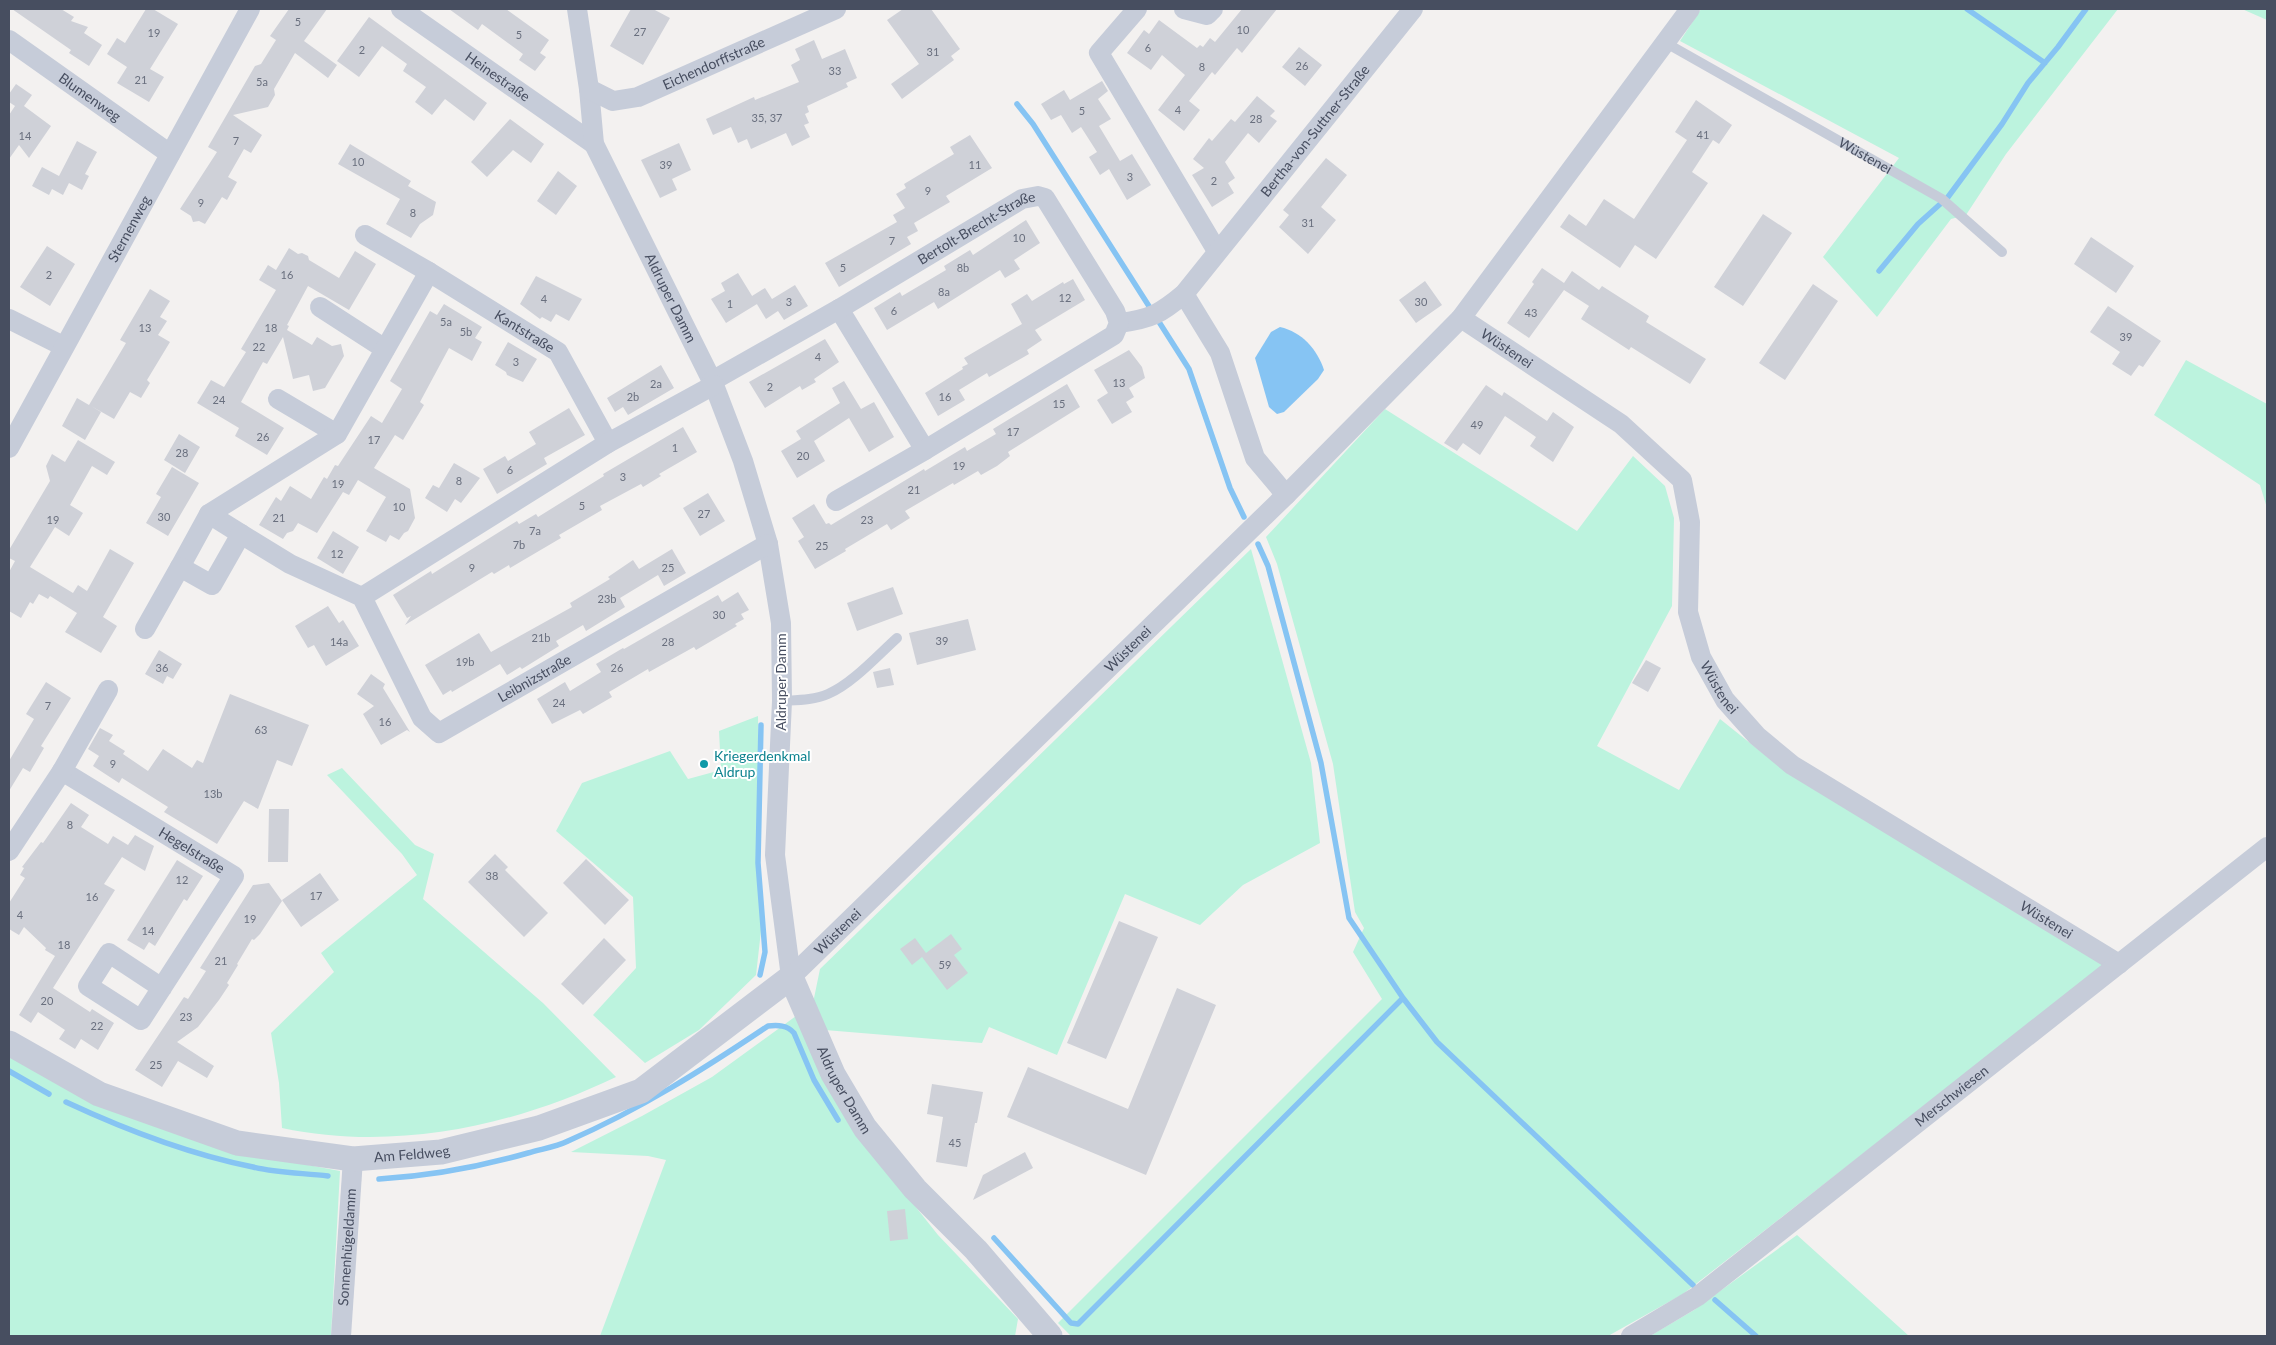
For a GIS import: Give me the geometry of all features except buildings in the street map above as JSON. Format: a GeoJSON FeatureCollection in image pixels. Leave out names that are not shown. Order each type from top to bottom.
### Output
{"type":"FeatureCollection","features":[{"type":"Feature","properties":{"kind":"street","name":"Sternenweg"},"geometry":{"type":"LineString","coordinates":[[9,448],[63,346],[250,9]]}},
{"type":"Feature","properties":{"kind":"street","name":"Heinestraße"},"geometry":{"type":"LineString","coordinates":[[401,9],[594,144]]}},
{"type":"Feature","properties":{"kind":"street","name":"Aldruper Damm"},"geometry":{"type":"LineString","coordinates":[[577,9],[589,89],[594,144],[713,383],[743,461],[768,544],[780,623],[782,701],[775,855],[791,977],[833,1074],[865,1128],[915,1189],[976,1250],[1049,1336]]}},
{"type":"Feature","properties":{"kind":"street","name":"Eichendorffstraße"},"geometry":{"type":"LineString","coordinates":[[589,89],[613,101],[638,98],[836,9]]}},
{"type":"Feature","properties":{"kind":"street"},"geometry":{"type":"LineString","coordinates":[[1137,9],[1099,53],[1217,251]]}},
{"type":"Feature","properties":{"kind":"street"},"geometry":{"type":"LineString","coordinates":[[1184,9],[1208,15],[1213,9]]}},
{"type":"Feature","properties":{"kind":"street","name":"Bertha-von-Suttner-Straße"},"geometry":{"type":"LineString","coordinates":[[1119,323],[1153,315],[1184,294],[1413,9]]}},
{"type":"Feature","properties":{"kind":"street","name":"Wüstenei"},"geometry":{"type":"LineString","coordinates":[[791,977],[1286,495],[1461,318],[1690,9]]}},
{"type":"Feature","properties":{"kind":"street","name":"Blumenweg"},"geometry":{"type":"LineString","coordinates":[[9,40],[170,154]]}},
{"type":"Feature","properties":{"kind":"street","name":"Bertolt-Brecht-Straße"},"geometry":{"type":"LineString","coordinates":[[713,383],[1022,200],[1038,196],[1045,198],[1115,311],[1119,323]]}},
{"type":"Feature","properties":{"kind":"street","name":"Kantstraße"},"geometry":{"type":"LineString","coordinates":[[365,235],[429,272],[558,352],[608,443]]}},
{"type":"Feature","properties":{"kind":"street"},"geometry":{"type":"LineString","coordinates":[[145,629],[210,514],[337,434],[429,272]]}},
{"type":"Feature","properties":{"kind":"street"},"geometry":{"type":"LineString","coordinates":[[1184,294],[1220,353],[1255,458],[1286,495]]}},
{"type":"Feature","properties":{"kind":"street"},"geometry":{"type":"LineString","coordinates":[[320,307],[385,349]]}},
{"type":"Feature","properties":{"kind":"street"},"geometry":{"type":"LineString","coordinates":[[838,309],[925,450]]}},
{"type":"Feature","properties":{"kind":"street","name":"Wüstenei"},"geometry":{"type":"LineString","coordinates":[[1461,318],[1621,424],[1682,480],[1690,522],[1688,612],[1702,657],[1726,700],[1758,736],[1792,765],[2119,964]]}},
{"type":"Feature","properties":{"kind":"street"},"geometry":{"type":"LineString","coordinates":[[9,319],[63,346]]}},
{"type":"Feature","properties":{"kind":"street"},"geometry":{"type":"LineString","coordinates":[[836,501],[925,450],[1114,335],[1119,323]]}},
{"type":"Feature","properties":{"kind":"street"},"geometry":{"type":"LineString","coordinates":[[210,514],[290,564],[362,597],[608,443],[713,383]]}},
{"type":"Feature","properties":{"kind":"street"},"geometry":{"type":"LineString","coordinates":[[278,399],[337,434]]}},
{"type":"Feature","properties":{"kind":"street"},"geometry":{"type":"LineString","coordinates":[[180,567],[212,584],[241,534]]}},
{"type":"Feature","properties":{"kind":"street","name":"Leibnizstraße"},"geometry":{"type":"LineString","coordinates":[[362,597],[422,718],[439,733],[768,544]]}},
{"type":"Feature","properties":{"kind":"street"},"geometry":{"type":"LineString","coordinates":[[9,852],[62,771],[108,690]]}},
{"type":"Feature","properties":{"kind":"street","name":"Hegelstraße"},"geometry":{"type":"LineString","coordinates":[[62,771],[234,876],[162,988]]}},
{"type":"Feature","properties":{"kind":"street","name":"Merschwiesen"},"geometry":{"type":"LineString","coordinates":[[1631,1336],[1698,1296],[2267,847]]}},
{"type":"Feature","properties":{"kind":"street","name":"Am Feldweg"},"geometry":{"type":"LineString","coordinates":[[9,1043],[99,1094],[237,1143],[353,1159],[441,1152],[539,1128],[641,1091],[791,977]]}},
{"type":"Feature","properties":{"kind":"street","name":"Sonnenhügeldamm"},"geometry":{"type":"LineString","coordinates":[[341,1336],[353,1159]]}},
{"type":"Feature","properties":{"kind":"lane","name":"Wüstenei"},"geometry":{"type":"LineString","coordinates":[[1666,43],[1944,201],[2002,252]]}},
{"type":"Feature","properties":{"kind":"lane"},"geometry":{"type":"LineString","coordinates":[[782,701],[803,700],[828,694],[852,677],[897,638]]}},
{"type":"Feature","properties":{"kind":"green space"},"geometry":{"type":"Polygon","coordinates":[[[1701,9],[2118,9],[2006,154],[1966,215],[1951,219],[1877,317],[1823,257],[1899,158],[1680,41],[1701,9]]]}},
{"type":"Feature","properties":{"kind":"green space"},"geometry":{"type":"Polygon","coordinates":[[[2242,9],[2267,9],[2267,20],[2242,9]]]}},
{"type":"Feature","properties":{"kind":"green space"},"geometry":{"type":"Polygon","coordinates":[[[2186,360],[2267,404],[2267,508],[2260,485],[2154,415],[2186,360]]]}},
{"type":"Feature","properties":{"kind":"green space"},"geometry":{"type":"Polygon","coordinates":[[[1385,409],[1577,531],[1633,456],[1665,486],[1674,518],[1672,606],[1597,746],[1679,790],[1720,719],[1780,767],[2105,965],[1683,1294],[1608,1336],[1071,1336],[1058,1323],[1382,999],[1353,952],[1364,928],[1355,912],[1333,764],[1277,564],[1266,537],[1385,409]]]}},
{"type":"Feature","properties":{"kind":"green space"},"geometry":{"type":"Polygon","coordinates":[[[1251,549],[1311,763],[1320,843],[1243,885],[1200,925],[1125,894],[1057,1055],[989,1027],[982,1043],[825,1030],[813,1003],[820,969],[1251,549]]]}},
{"type":"Feature","properties":{"kind":"green space"},"geometry":{"type":"Polygon","coordinates":[[[758,716],[761,931],[756,975],[699,1030],[645,1063],[593,1015],[636,968],[633,897],[556,831],[582,783],[670,751],[688,779],[721,770],[719,731],[758,716]]]}},
{"type":"Feature","properties":{"kind":"green space"},"geometry":{"type":"Polygon","coordinates":[[[342,768],[415,845],[434,854],[423,899],[543,1003],[616,1077],[537,1109],[453,1130],[368,1137],[325,1135],[282,1128],[279,1083],[271,1033],[334,972],[321,953],[417,875],[402,854],[327,775],[342,768]]]}},
{"type":"Feature","properties":{"kind":"green space"},"geometry":{"type":"Polygon","coordinates":[[[796,1016],[857,1133],[938,1235],[1018,1319],[1015,1336],[600,1336],[666,1160],[648,1156],[571,1152],[642,1116],[712,1077],[796,1016]]]}},
{"type":"Feature","properties":{"kind":"green space"},"geometry":{"type":"Polygon","coordinates":[[[9,1056],[229,1150],[340,1171],[331,1336],[9,1336],[9,1056]]]}},
{"type":"Feature","properties":{"kind":"green space"},"geometry":{"type":"Polygon","coordinates":[[[1797,1235],[1909,1336],[1650,1336],[1694,1310],[1797,1235]]]}},
{"type":"Feature","properties":{"kind":"water"},"geometry":{"type":"Polygon","coordinates":[[[1280,327],[1288,329],[1308,342],[1324,370],[1318,379],[1284,412],[1277,414],[1269,407],[1255,358],[1271,332],[1280,327]]]}},
{"type":"Feature","properties":{"kind":"waterway"},"geometry":{"type":"LineString","coordinates":[[1967,9],[2045,63]]}},
{"type":"Feature","properties":{"kind":"waterway"},"geometry":{"type":"LineString","coordinates":[[1879,271],[1918,224],[1948,197],[2002,124],[2028,83],[2086,9]]}},
{"type":"Feature","properties":{"kind":"waterway"},"geometry":{"type":"LineString","coordinates":[[1017,104],[1033,124],[1189,369],[1230,488],[1244,517]]}},
{"type":"Feature","properties":{"kind":"waterway"},"geometry":{"type":"LineString","coordinates":[[1258,544],[1268,566],[1321,763],[1349,918],[1403,998]]}},
{"type":"Feature","properties":{"kind":"waterway"},"geometry":{"type":"LineString","coordinates":[[760,975],[765,952],[758,863],[761,725]]}},
{"type":"Feature","properties":{"kind":"waterway"},"geometry":{"type":"LineString","coordinates":[[994,1238],[1071,1323],[1078,1324],[1403,998],[1437,1042],[1693,1285]]}},
{"type":"Feature","properties":{"kind":"waterway"},"geometry":{"type":"LineString","coordinates":[[379,1179],[417,1176],[473,1167],[563,1143],[646,1102],[720,1058],[768,1026],[782,1026],[794,1033],[814,1080],[838,1120]]}},
{"type":"Feature","properties":{"kind":"waterway"},"geometry":{"type":"LineString","coordinates":[[9,1071],[49,1094]]}},
{"type":"Feature","properties":{"kind":"waterway"},"geometry":{"type":"LineString","coordinates":[[66,1102],[134,1131],[181,1148],[229,1162],[281,1172],[328,1176]]}},
{"type":"Feature","properties":{"kind":"waterway"},"geometry":{"type":"LineString","coordinates":[[1715,1300],[1756,1336]]}},
{"type":"Feature","properties":{"kind":"place","name":"Kriegerdenkmal Aldrup"},"geometry":{"type":"Point","coordinates":[704,764]}}]}
